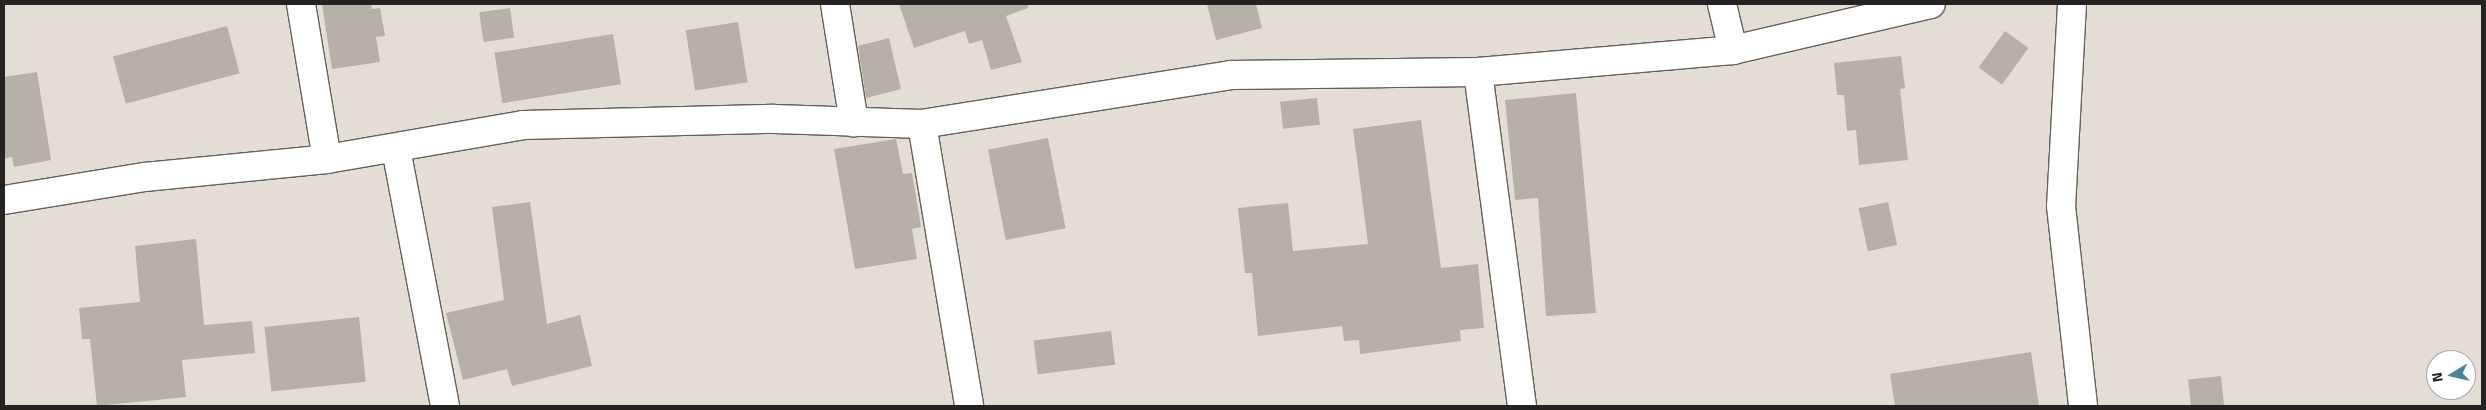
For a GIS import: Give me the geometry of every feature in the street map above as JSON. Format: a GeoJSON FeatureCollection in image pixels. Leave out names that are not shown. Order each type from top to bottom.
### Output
{"type":"FeatureCollection","features":[{"type":"Feature","properties":{"kind":"street"},"geometry":{"type":"LineString","coordinates":[[301,4],[327,159]]}},
{"type":"Feature","properties":{"kind":"street"},"geometry":{"type":"LineString","coordinates":[[835,4],[854,122]]}},
{"type":"Feature","properties":{"kind":"street"},"geometry":{"type":"LineString","coordinates":[[1722,4],[1732,50]]}},
{"type":"Feature","properties":{"kind":"street"},"geometry":{"type":"LineString","coordinates":[[4,200],[145,177],[327,159],[396,149],[522,125],[774,119],[922,124],[1231,75],[1478,72],[1732,50],[1931,4]]}},
{"type":"Feature","properties":{"kind":"street"},"geometry":{"type":"LineString","coordinates":[[2072,4],[2061,206],[2084,406]]}},
{"type":"Feature","properties":{"kind":"street"},"geometry":{"type":"LineString","coordinates":[[1478,72],[1522,406]]}},
{"type":"Feature","properties":{"kind":"street"},"geometry":{"type":"LineString","coordinates":[[922,124],[970,406]]}},
{"type":"Feature","properties":{"kind":"street"},"geometry":{"type":"LineString","coordinates":[[396,149],[445,406]]}},
{"type":"Feature","properties":{"kind":"building"},"geometry":{"type":"Polygon","coordinates":[[[322,4],[371,4],[372,9],[380,8],[385,36],[376,37],[380,62],[332,69],[322,4]]]}},
{"type":"Feature","properties":{"kind":"building"},"geometry":{"type":"Polygon","coordinates":[[[899,4],[1028,4],[1028,8],[1006,16],[1022,62],[991,70],[982,40],[969,44],[965,31],[914,48],[899,4]]]}},
{"type":"Feature","properties":{"kind":"building"},"geometry":{"type":"Polygon","coordinates":[[[1207,4],[1256,4],[1262,28],[1216,40],[1207,4]]]}},
{"type":"Feature","properties":{"kind":"building"},"geometry":{"type":"Polygon","coordinates":[[[510,8],[514,38],[483,42],[479,12],[510,8]]]}},
{"type":"Feature","properties":{"kind":"building"},"geometry":{"type":"Polygon","coordinates":[[[738,22],[748,82],[695,91],[686,30],[738,22]]]}},
{"type":"Feature","properties":{"kind":"building"},"geometry":{"type":"Polygon","coordinates":[[[227,26],[240,73],[126,104],[113,57],[227,26]]]}},
{"type":"Feature","properties":{"kind":"building"},"geometry":{"type":"Polygon","coordinates":[[[2005,31],[2028,48],[2002,84],[1979,67],[2005,31]]]}},
{"type":"Feature","properties":{"kind":"building"},"geometry":{"type":"Polygon","coordinates":[[[613,34],[621,84],[502,103],[494,53],[613,34]]]}},
{"type":"Feature","properties":{"kind":"building"},"geometry":{"type":"Polygon","coordinates":[[[889,38],[901,89],[866,98],[858,46],[889,38]]]}},
{"type":"Feature","properties":{"kind":"building"},"geometry":{"type":"Polygon","coordinates":[[[1901,56],[1905,88],[1900,89],[1908,160],[1859,165],[1856,130],[1847,131],[1844,95],[1837,95],[1834,63],[1901,56]]]}},
{"type":"Feature","properties":{"kind":"building"},"geometry":{"type":"Polygon","coordinates":[[[37,72],[51,160],[14,167],[12,157],[4,159],[4,77],[37,72]]]}},
{"type":"Feature","properties":{"kind":"building"},"geometry":{"type":"Polygon","coordinates":[[[1576,93],[1596,313],[1546,316],[1538,198],[1515,200],[1505,100],[1576,93]]]}},
{"type":"Feature","properties":{"kind":"building"},"geometry":{"type":"Polygon","coordinates":[[[1317,98],[1320,125],[1283,129],[1280,102],[1317,98]]]}},
{"type":"Feature","properties":{"kind":"building"},"geometry":{"type":"Polygon","coordinates":[[[1421,120],[1441,268],[1478,264],[1484,328],[1460,330],[1461,341],[1360,354],[1359,340],[1344,341],[1342,326],[1258,336],[1252,273],[1245,273],[1238,208],[1288,203],[1293,251],[1368,244],[1353,129],[1421,120]]]}},
{"type":"Feature","properties":{"kind":"building"},"geometry":{"type":"Polygon","coordinates":[[[1048,138],[1066,228],[1006,240],[988,150],[1048,138]]]}},
{"type":"Feature","properties":{"kind":"building"},"geometry":{"type":"Polygon","coordinates":[[[896,139],[903,174],[912,173],[921,227],[912,229],[917,259],[855,269],[834,149],[896,139]]]}},
{"type":"Feature","properties":{"kind":"building"},"geometry":{"type":"Polygon","coordinates":[[[530,202],[547,324],[580,315],[592,366],[512,386],[507,369],[463,380],[446,313],[504,300],[492,207],[530,202]]]}},
{"type":"Feature","properties":{"kind":"building"},"geometry":{"type":"Polygon","coordinates":[[[1888,202],[1897,245],[1868,251],[1859,208],[1888,202]]]}},
{"type":"Feature","properties":{"kind":"building"},"geometry":{"type":"Polygon","coordinates":[[[196,239],[204,325],[252,321],[255,353],[182,360],[186,397],[97,406],[90,339],[82,339],[79,308],[140,302],[135,246],[196,239]]]}},
{"type":"Feature","properties":{"kind":"building"},"geometry":{"type":"Polygon","coordinates":[[[359,317],[366,382],[271,392],[265,327],[359,317]]]}},
{"type":"Feature","properties":{"kind":"building"},"geometry":{"type":"Polygon","coordinates":[[[1111,331],[1115,365],[1038,374],[1034,341],[1111,331]]]}},
{"type":"Feature","properties":{"kind":"building"},"geometry":{"type":"Polygon","coordinates":[[[2031,352],[2039,406],[1895,406],[1890,374],[2031,352]]]}},
{"type":"Feature","properties":{"kind":"building"},"geometry":{"type":"Polygon","coordinates":[[[2221,376],[2224,406],[2191,406],[2188,379],[2221,376]]]}}]}
